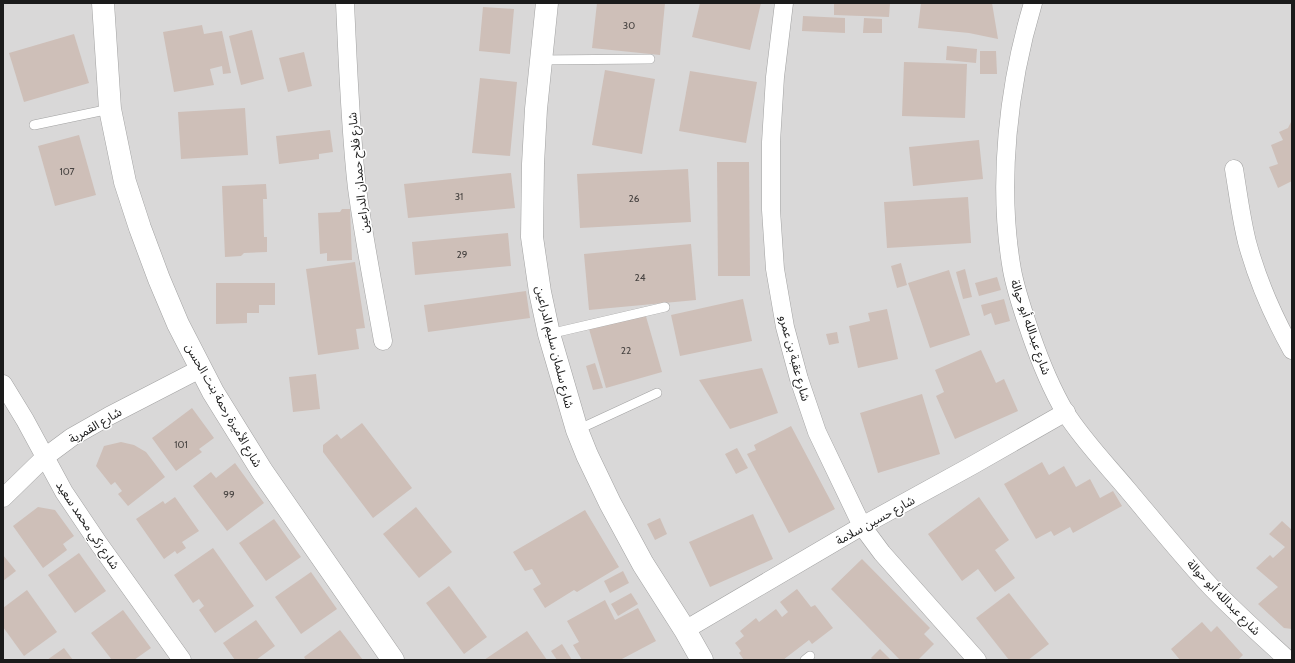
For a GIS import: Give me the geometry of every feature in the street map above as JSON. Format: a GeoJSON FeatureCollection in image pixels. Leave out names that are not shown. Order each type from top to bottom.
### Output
{"type":"FeatureCollection","features":[{"type":"Feature","properties":{"kind":"street","name":"شارع الأميرة رحمة بنت الحسن"},"geometry":{"type":"LineString","coordinates":[[103,3],[110,109],[126,182],[140,228],[172,311],[200,369],[262,471],[393,660]]}},
{"type":"Feature","properties":{"kind":"street","name":"شارع فلاح حمدان الدراعين"},"geometry":{"type":"LineString","coordinates":[[346,3],[350,103],[357,186],[383,341]]}},
{"type":"Feature","properties":{"kind":"street","name":"شارع سلمان سليم الدراعين"},"geometry":{"type":"LineString","coordinates":[[547,3],[540,60],[534,148],[532,236],[540,292],[549,334],[577,430],[587,456],[610,503],[643,564],[685,630],[702,660]]}},
{"type":"Feature","properties":{"kind":"street","name":"شارع عقبة بن عمرو"},"geometry":{"type":"LineString","coordinates":[[784,3],[775,77],[771,142],[771,210],[775,269],[785,327],[799,379],[817,432],[862,526],[882,553],[977,660]]}},
{"type":"Feature","properties":{"kind":"street","name":"شارع عبدالله أبو حوالة"},"geometry":{"type":"LineString","coordinates":[[1033,3],[1024,31],[1014,82],[1006,185],[1008,231],[1012,270],[1020,303],[1036,349],[1049,380],[1066,412],[1092,448],[1211,587],[1288,660]]}},
{"type":"Feature","properties":{"kind":"street"},"geometry":{"type":"LineString","coordinates":[[1234,169],[1240,208],[1248,242],[1261,284],[1276,319],[1292,350]]}},
{"type":"Feature","properties":{"kind":"street","name":"شارع القمرية"},"geometry":{"type":"LineString","coordinates":[[3,498],[45,457],[78,434],[200,369]]}},
{"type":"Feature","properties":{"kind":"street","name":"شارع زكي محمد سعيد"},"geometry":{"type":"LineString","coordinates":[[3,384],[64,492],[99,544],[182,660]]}},
{"type":"Feature","properties":{"kind":"street","name":"شارع حسين سلامة"},"geometry":{"type":"LineString","coordinates":[[685,630],[862,526],[1066,412]]}},
{"type":"Feature","properties":{"kind":"lane"},"geometry":{"type":"LineString","coordinates":[[540,60],[650,60]]}},
{"type":"Feature","properties":{"kind":"lane"},"geometry":{"type":"LineString","coordinates":[[34,125],[110,109]]}},
{"type":"Feature","properties":{"kind":"lane"},"geometry":{"type":"LineString","coordinates":[[549,334],[665,307]]}},
{"type":"Feature","properties":{"kind":"lane"},"geometry":{"type":"LineString","coordinates":[[577,430],[657,393]]}},
{"type":"Feature","properties":{"kind":"shaded area"},"geometry":{"type":"Polygon","coordinates":[[[3,3],[1292,3],[1292,660],[3,660],[3,3]]]}},
{"type":"Feature","properties":{"kind":"building"},"geometry":{"type":"Polygon","coordinates":[[[597,3],[665,3],[660,55],[592,48],[597,3]]]}},
{"type":"Feature","properties":{"kind":"building"},"geometry":{"type":"Polygon","coordinates":[[[700,3],[761,3],[750,50],[692,37],[700,3]]]}},
{"type":"Feature","properties":{"kind":"building"},"geometry":{"type":"Polygon","coordinates":[[[834,3],[890,3],[889,17],[834,15],[834,3]]]}},
{"type":"Feature","properties":{"kind":"building"},"geometry":{"type":"Polygon","coordinates":[[[921,3],[992,3],[998,39],[969,33],[918,28],[921,3]]]}},
{"type":"Feature","properties":{"kind":"building"},"geometry":{"type":"Polygon","coordinates":[[[483,7],[514,9],[510,54],[479,51],[483,7]]]}},
{"type":"Feature","properties":{"kind":"building"},"geometry":{"type":"Polygon","coordinates":[[[803,16],[845,18],[845,33],[802,31],[803,16]]]}},
{"type":"Feature","properties":{"kind":"building"},"geometry":{"type":"Polygon","coordinates":[[[864,18],[882,19],[882,33],[863,33],[864,18]]]}},
{"type":"Feature","properties":{"kind":"building"},"geometry":{"type":"Polygon","coordinates":[[[202,25],[204,34],[222,31],[231,73],[223,74],[222,66],[210,69],[214,85],[174,92],[163,32],[202,25]]]}},
{"type":"Feature","properties":{"kind":"building"},"geometry":{"type":"Polygon","coordinates":[[[252,30],[264,79],[241,85],[229,36],[252,30]]]}},
{"type":"Feature","properties":{"kind":"building"},"geometry":{"type":"Polygon","coordinates":[[[74,34],[89,83],[24,102],[9,53],[74,34]]]}},
{"type":"Feature","properties":{"kind":"building"},"geometry":{"type":"Polygon","coordinates":[[[947,46],[977,49],[976,63],[946,60],[947,46]]]}},
{"type":"Feature","properties":{"kind":"building"},"geometry":{"type":"Polygon","coordinates":[[[980,51],[996,51],[997,74],[980,74],[980,51]]]}},
{"type":"Feature","properties":{"kind":"building"},"geometry":{"type":"Polygon","coordinates":[[[304,52],[312,86],[288,92],[279,58],[304,52]]]}},
{"type":"Feature","properties":{"kind":"building"},"geometry":{"type":"Polygon","coordinates":[[[904,62],[967,64],[965,118],[902,116],[904,62]]]}},
{"type":"Feature","properties":{"kind":"building"},"geometry":{"type":"Polygon","coordinates":[[[605,70],[655,79],[642,154],[592,145],[605,70]]]}},
{"type":"Feature","properties":{"kind":"building"},"geometry":{"type":"Polygon","coordinates":[[[690,71],[757,82],[746,143],[679,131],[690,71]]]}},
{"type":"Feature","properties":{"kind":"building"},"geometry":{"type":"Polygon","coordinates":[[[480,78],[517,82],[510,156],[472,153],[480,78]]]}},
{"type":"Feature","properties":{"kind":"building"},"geometry":{"type":"Polygon","coordinates":[[[245,108],[248,155],[181,159],[178,112],[245,108]]]}},
{"type":"Feature","properties":{"kind":"building"},"geometry":{"type":"Polygon","coordinates":[[[1292,120],[1292,181],[1278,188],[1269,167],[1278,164],[1271,145],[1283,140],[1279,132],[1288,128],[1292,120]]]}},
{"type":"Feature","properties":{"kind":"building"},"geometry":{"type":"Polygon","coordinates":[[[330,130],[333,152],[319,154],[319,159],[279,164],[276,136],[330,130]]]}},
{"type":"Feature","properties":{"kind":"building"},"geometry":{"type":"Polygon","coordinates":[[[79,135],[96,195],[55,206],[38,146],[79,135]]]}},
{"type":"Feature","properties":{"kind":"building"},"geometry":{"type":"Polygon","coordinates":[[[979,140],[983,179],[913,186],[909,147],[979,140]]]}},
{"type":"Feature","properties":{"kind":"building"},"geometry":{"type":"Polygon","coordinates":[[[717,162],[749,162],[750,276],[718,276],[717,162]]]}},
{"type":"Feature","properties":{"kind":"building"},"geometry":{"type":"Polygon","coordinates":[[[688,169],[691,222],[580,228],[577,174],[688,169]]]}},
{"type":"Feature","properties":{"kind":"building"},"geometry":{"type":"Polygon","coordinates":[[[511,173],[515,208],[408,218],[404,184],[511,173]]]}},
{"type":"Feature","properties":{"kind":"building"},"geometry":{"type":"Polygon","coordinates":[[[266,184],[267,199],[263,199],[264,237],[267,237],[267,252],[244,253],[241,256],[225,257],[222,186],[266,184]]]}},
{"type":"Feature","properties":{"kind":"building"},"geometry":{"type":"Polygon","coordinates":[[[968,197],[971,243],[887,248],[884,202],[968,197]]]}},
{"type":"Feature","properties":{"kind":"building"},"geometry":{"type":"Polygon","coordinates":[[[342,209],[350,209],[352,260],[327,261],[327,253],[320,254],[318,213],[340,212],[342,209]]]}},
{"type":"Feature","properties":{"kind":"building"},"geometry":{"type":"Polygon","coordinates":[[[508,233],[511,266],[415,275],[412,242],[508,233]]]}},
{"type":"Feature","properties":{"kind":"building"},"geometry":{"type":"Polygon","coordinates":[[[691,244],[696,300],[589,310],[584,254],[691,244]]]}},
{"type":"Feature","properties":{"kind":"building"},"geometry":{"type":"Polygon","coordinates":[[[355,262],[365,328],[356,329],[359,349],[318,355],[306,269],[355,262]]]}},
{"type":"Feature","properties":{"kind":"building"},"geometry":{"type":"Polygon","coordinates":[[[901,263],[907,285],[897,288],[891,266],[901,263]]]}},
{"type":"Feature","properties":{"kind":"building"},"geometry":{"type":"Polygon","coordinates":[[[965,269],[972,297],[963,299],[956,272],[965,269]]]}},
{"type":"Feature","properties":{"kind":"building"},"geometry":{"type":"Polygon","coordinates":[[[949,270],[970,335],[930,348],[908,283],[949,270]]]}},
{"type":"Feature","properties":{"kind":"building"},"geometry":{"type":"Polygon","coordinates":[[[997,277],[1001,290],[979,296],[975,283],[997,277]]]}},
{"type":"Feature","properties":{"kind":"building"},"geometry":{"type":"Polygon","coordinates":[[[216,283],[275,283],[275,305],[259,305],[259,313],[247,313],[247,323],[216,324],[216,283]]]}},
{"type":"Feature","properties":{"kind":"building"},"geometry":{"type":"Polygon","coordinates":[[[526,291],[530,318],[428,332],[424,305],[526,291]]]}},
{"type":"Feature","properties":{"kind":"building"},"geometry":{"type":"Polygon","coordinates":[[[743,299],[752,341],[680,356],[671,315],[743,299]]]}},
{"type":"Feature","properties":{"kind":"building"},"geometry":{"type":"Polygon","coordinates":[[[1004,299],[1010,321],[995,325],[991,313],[984,316],[981,305],[1004,299]]]}},
{"type":"Feature","properties":{"kind":"building"},"geometry":{"type":"Polygon","coordinates":[[[887,309],[898,359],[858,368],[849,326],[870,321],[868,313],[887,309]]]}},
{"type":"Feature","properties":{"kind":"building"},"geometry":{"type":"Polygon","coordinates":[[[645,313],[662,372],[606,388],[589,329],[645,313]]]}},
{"type":"Feature","properties":{"kind":"building"},"geometry":{"type":"Polygon","coordinates":[[[837,332],[839,343],[829,345],[826,334],[837,332]]]}},
{"type":"Feature","properties":{"kind":"building"},"geometry":{"type":"Polygon","coordinates":[[[981,350],[996,383],[1004,379],[1018,411],[955,439],[936,396],[944,392],[935,370],[981,350]]]}},
{"type":"Feature","properties":{"kind":"building"},"geometry":{"type":"Polygon","coordinates":[[[595,363],[603,388],[593,390],[586,366],[595,363]]]}},
{"type":"Feature","properties":{"kind":"building"},"geometry":{"type":"Polygon","coordinates":[[[762,368],[778,413],[730,429],[699,380],[762,368]]]}},
{"type":"Feature","properties":{"kind":"building"},"geometry":{"type":"Polygon","coordinates":[[[316,374],[320,409],[293,412],[289,377],[316,374]]]}},
{"type":"Feature","properties":{"kind":"building"},"geometry":{"type":"Polygon","coordinates":[[[922,394],[940,454],[878,473],[860,413],[922,394]]]}},
{"type":"Feature","properties":{"kind":"building"},"geometry":{"type":"Polygon","coordinates":[[[192,408],[214,438],[199,449],[202,452],[176,471],[152,438],[192,408]]]}},
{"type":"Feature","properties":{"kind":"building"},"geometry":{"type":"Polygon","coordinates":[[[362,423],[412,488],[373,518],[323,452],[323,445],[337,434],[341,439],[362,423]]]}},
{"type":"Feature","properties":{"kind":"building"},"geometry":{"type":"Polygon","coordinates":[[[791,426],[835,509],[789,533],[747,454],[756,450],[754,445],[791,426]]]}},
{"type":"Feature","properties":{"kind":"building"},"geometry":{"type":"Polygon","coordinates":[[[121,442],[134,445],[146,452],[165,477],[128,506],[118,494],[122,491],[115,482],[111,485],[96,466],[104,446],[121,442]]]}},
{"type":"Feature","properties":{"kind":"building"},"geometry":{"type":"Polygon","coordinates":[[[737,448],[748,468],[736,474],[725,454],[737,448]]]}},
{"type":"Feature","properties":{"kind":"building"},"geometry":{"type":"Polygon","coordinates":[[[1042,462],[1049,475],[1064,466],[1076,487],[1090,479],[1100,498],[1113,491],[1122,506],[1073,533],[1070,527],[1054,536],[1051,531],[1036,539],[1004,484],[1042,462]]]}},
{"type":"Feature","properties":{"kind":"building"},"geometry":{"type":"Polygon","coordinates":[[[235,463],[264,503],[227,531],[193,486],[211,472],[216,478],[235,463]]]}},
{"type":"Feature","properties":{"kind":"building"},"geometry":{"type":"Polygon","coordinates":[[[175,497],[199,531],[182,542],[186,548],[177,554],[175,551],[164,559],[136,519],[163,501],[165,504],[175,497]]]}},
{"type":"Feature","properties":{"kind":"building"},"geometry":{"type":"Polygon","coordinates":[[[979,497],[1009,540],[995,550],[1015,578],[995,592],[978,569],[962,581],[928,534],[979,497]]]}},
{"type":"Feature","properties":{"kind":"building"},"geometry":{"type":"Polygon","coordinates":[[[38,507],[55,510],[74,536],[63,544],[67,550],[43,568],[13,526],[38,507]]]}},
{"type":"Feature","properties":{"kind":"building"},"geometry":{"type":"Polygon","coordinates":[[[416,507],[452,552],[419,578],[383,534],[416,507]]]}},
{"type":"Feature","properties":{"kind":"building"},"geometry":{"type":"Polygon","coordinates":[[[585,510],[619,567],[577,592],[574,590],[545,608],[533,589],[541,584],[532,569],[525,571],[513,552],[585,510]]]}},
{"type":"Feature","properties":{"kind":"building"},"geometry":{"type":"Polygon","coordinates":[[[753,514],[773,559],[710,587],[689,542],[753,514]]]}},
{"type":"Feature","properties":{"kind":"building"},"geometry":{"type":"Polygon","coordinates":[[[660,518],[667,534],[655,540],[647,524],[660,518]]]}},
{"type":"Feature","properties":{"kind":"building"},"geometry":{"type":"Polygon","coordinates":[[[274,519],[301,557],[266,581],[239,543],[274,519]]]}},
{"type":"Feature","properties":{"kind":"building"},"geometry":{"type":"Polygon","coordinates":[[[1282,521],[1292,530],[1292,629],[1284,628],[1258,604],[1278,587],[1256,568],[1270,555],[1273,558],[1285,547],[1269,534],[1282,521]]]}},
{"type":"Feature","properties":{"kind":"building"},"geometry":{"type":"Polygon","coordinates":[[[213,548],[254,606],[215,633],[199,610],[204,606],[199,599],[193,603],[174,575],[213,548]]]}},
{"type":"Feature","properties":{"kind":"building"},"geometry":{"type":"Polygon","coordinates":[[[79,553],[106,591],[75,613],[48,575],[79,553]]]}},
{"type":"Feature","properties":{"kind":"building"},"geometry":{"type":"Polygon","coordinates":[[[3,555],[16,571],[3,581],[3,555]]]}},
{"type":"Feature","properties":{"kind":"building"},"geometry":{"type":"Polygon","coordinates":[[[862,559],[930,628],[924,634],[934,644],[918,660],[900,660],[831,589],[862,559]]]}},
{"type":"Feature","properties":{"kind":"building"},"geometry":{"type":"Polygon","coordinates":[[[623,571],[629,583],[610,593],[604,581],[623,571]]]}},
{"type":"Feature","properties":{"kind":"building"},"geometry":{"type":"Polygon","coordinates":[[[311,572],[337,609],[301,634],[275,597],[311,572]]]}},
{"type":"Feature","properties":{"kind":"building"},"geometry":{"type":"Polygon","coordinates":[[[449,586],[487,637],[464,654],[426,603],[449,586]]]}},
{"type":"Feature","properties":{"kind":"building"},"geometry":{"type":"Polygon","coordinates":[[[797,589],[811,607],[815,605],[833,628],[812,644],[809,640],[783,660],[744,660],[739,653],[741,651],[735,643],[744,636],[740,631],[756,618],[759,622],[776,609],[782,617],[788,612],[780,602],[797,589]]]}},
{"type":"Feature","properties":{"kind":"building"},"geometry":{"type":"Polygon","coordinates":[[[27,590],[57,632],[24,656],[3,627],[3,608],[27,590]]]}},
{"type":"Feature","properties":{"kind":"building"},"geometry":{"type":"Polygon","coordinates":[[[631,593],[638,604],[618,616],[611,604],[631,593]]]}},
{"type":"Feature","properties":{"kind":"building"},"geometry":{"type":"Polygon","coordinates":[[[1009,593],[1049,644],[1028,660],[1009,660],[976,618],[1009,593]]]}},
{"type":"Feature","properties":{"kind":"building"},"geometry":{"type":"Polygon","coordinates":[[[605,600],[615,620],[638,608],[656,641],[620,660],[582,660],[573,645],[579,642],[567,621],[605,600]]]}},
{"type":"Feature","properties":{"kind":"building"},"geometry":{"type":"Polygon","coordinates":[[[123,610],[151,648],[134,660],[112,660],[91,633],[123,610]]]}},
{"type":"Feature","properties":{"kind":"building"},"geometry":{"type":"Polygon","coordinates":[[[256,620],[275,646],[256,660],[235,660],[223,643],[256,620]]]}},
{"type":"Feature","properties":{"kind":"building"},"geometry":{"type":"Polygon","coordinates":[[[1202,622],[1211,632],[1217,626],[1243,655],[1239,659],[1240,660],[1180,660],[1171,649],[1202,622]]]}},
{"type":"Feature","properties":{"kind":"building"},"geometry":{"type":"Polygon","coordinates":[[[340,630],[363,660],[306,660],[304,657],[340,630]]]}},
{"type":"Feature","properties":{"kind":"building"},"geometry":{"type":"Polygon","coordinates":[[[527,631],[547,660],[484,660],[527,631]]]}},
{"type":"Feature","properties":{"kind":"building"},"geometry":{"type":"Polygon","coordinates":[[[562,644],[572,660],[557,660],[551,651],[562,644]]]}},
{"type":"Feature","properties":{"kind":"building"},"geometry":{"type":"Polygon","coordinates":[[[64,648],[73,660],[47,660],[64,648]]]}},
{"type":"Feature","properties":{"kind":"building"},"geometry":{"type":"Polygon","coordinates":[[[880,649],[891,660],[873,660],[871,658],[880,649]]]}}]}
